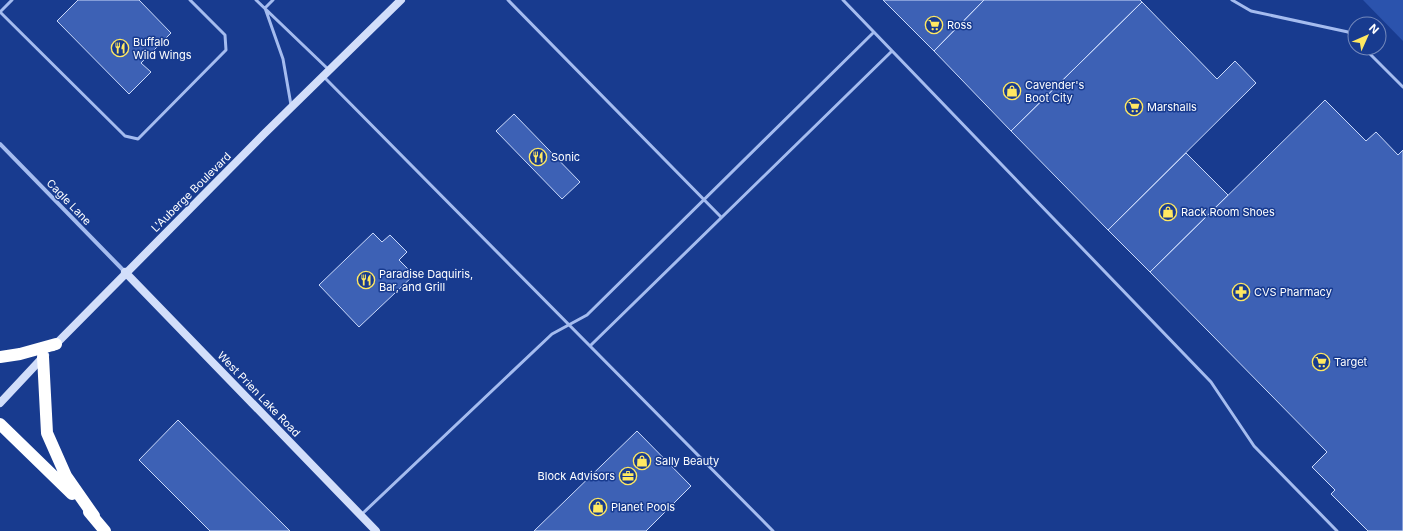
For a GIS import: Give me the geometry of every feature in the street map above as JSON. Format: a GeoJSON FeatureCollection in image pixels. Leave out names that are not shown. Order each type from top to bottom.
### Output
{"type":"FeatureCollection","features":[{"type":"Feature","properties":{"kind":"highway"},"geometry":{"type":"LineString","coordinates":[[0,357],[20,354],[56,344]]}},
{"type":"Feature","properties":{"kind":"highway"},"geometry":{"type":"LineString","coordinates":[[43,357],[47,433],[66,476],[104,531]]}},
{"type":"Feature","properties":{"kind":"highway"},"geometry":{"type":"LineString","coordinates":[[0,424],[94,516]]}},
{"type":"Feature","properties":{"kind":"street","name":"L'Auberge Boulevard"},"geometry":{"type":"LineString","coordinates":[[0,403],[125,272],[401,0]]}},
{"type":"Feature","properties":{"kind":"street","name":"Cagle Lane"},"geometry":{"type":"LineString","coordinates":[[0,144],[125,272]]}},
{"type":"Feature","properties":{"kind":"street","name":"West Prien Lake Road"},"geometry":{"type":"LineString","coordinates":[[125,272],[376,531]]}},
{"type":"Feature","properties":{"kind":"lane"},"geometry":{"type":"LineString","coordinates":[[12,0],[0,12],[125,136],[138,139],[226,50],[225,35],[190,0]]}},
{"type":"Feature","properties":{"kind":"lane"},"geometry":{"type":"LineString","coordinates":[[256,0],[569,325],[591,345],[773,531]]}},
{"type":"Feature","properties":{"kind":"lane"},"geometry":{"type":"LineString","coordinates":[[265,8],[273,0]]}},
{"type":"Feature","properties":{"kind":"lane"},"geometry":{"type":"LineString","coordinates":[[508,0],[721,217]]}},
{"type":"Feature","properties":{"kind":"lane"},"geometry":{"type":"LineString","coordinates":[[843,0],[1211,382],[1254,446],[1337,531]]}},
{"type":"Feature","properties":{"kind":"lane"},"geometry":{"type":"LineString","coordinates":[[1232,0],[1251,11],[1347,32]]}},
{"type":"Feature","properties":{"kind":"lane"},"geometry":{"type":"LineString","coordinates":[[265,8],[283,59],[291,107]]}},
{"type":"Feature","properties":{"kind":"lane"},"geometry":{"type":"LineString","coordinates":[[361,515],[552,334],[587,315],[874,32]]}},
{"type":"Feature","properties":{"kind":"lane"},"geometry":{"type":"LineString","coordinates":[[591,345],[892,51]]}},
{"type":"Feature","properties":{"kind":"lane"},"geometry":{"type":"LineString","coordinates":[[1372,56],[1403,87]]}},
{"type":"Feature","properties":{"kind":"shaded area"},"geometry":{"type":"Polygon","coordinates":[[[1363,0],[1403,0],[1403,41],[1387,25],[1387,16],[1379,16],[1363,0]]]}},
{"type":"Feature","properties":{"kind":"building","name":"Buffalo Wild Wings"},"geometry":{"type":"Polygon","coordinates":[[[78,0],[139,0],[171,33],[141,63],[151,72],[129,94],[57,21],[78,0]]]}},
{"type":"Feature","properties":{"kind":"building","name":"Ross"},"geometry":{"type":"Polygon","coordinates":[[[883,0],[984,0],[934,51],[883,0]]]}},
{"type":"Feature","properties":{"kind":"building","name":"Cavender's Boot City"},"geometry":{"type":"Polygon","coordinates":[[[984,0],[1140,0],[1142,2],[1011,131],[934,51],[984,0]]]}},
{"type":"Feature","properties":{"kind":"building","name":"Marshalls"},"geometry":{"type":"Polygon","coordinates":[[[1142,2],[1217,79],[1235,61],[1256,83],[1108,230],[1011,131],[1142,2]]]}},
{"type":"Feature","properties":{"kind":"building","name":"Target"},"geometry":{"type":"Polygon","coordinates":[[[1325,100],[1366,141],[1376,132],[1398,155],[1403,150],[1403,531],[1368,531],[1331,494],[1335,490],[1312,467],[1327,452],[1150,272],[1325,100]]]}},
{"type":"Feature","properties":{"kind":"building","name":"Sonic"},"geometry":{"type":"Polygon","coordinates":[[[514,114],[580,182],[562,199],[496,131],[514,114]]]}},
{"type":"Feature","properties":{"kind":"building","name":"Rack Room Shoes"},"geometry":{"type":"Polygon","coordinates":[[[1186,153],[1228,195],[1150,272],[1108,230],[1186,153]]]}},
{"type":"Feature","properties":{"kind":"building","name":"Paradise Daquiris, Bar, and Grill"},"geometry":{"type":"Polygon","coordinates":[[[373,233],[382,242],[390,235],[407,252],[399,260],[414,275],[359,327],[319,285],[373,233]]]}},
{"type":"Feature","properties":{"kind":"building"},"geometry":{"type":"Polygon","coordinates":[[[178,420],[290,531],[210,531],[139,460],[178,420]]]}},
{"type":"Feature","properties":{"kind":"building"},"geometry":{"type":"Polygon","coordinates":[[[637,431],[691,486],[646,531],[534,531],[637,431]]]}},
{"type":"Feature","properties":{"kind":"place","name":"Ross"},"geometry":{"type":"Point","coordinates":[934,25]}},
{"type":"Feature","properties":{"kind":"place","name":"Buffalo Wild Wings"},"geometry":{"type":"Point","coordinates":[120,48]}},
{"type":"Feature","properties":{"kind":"place","name":"Cavender's Boot City"},"geometry":{"type":"Point","coordinates":[1012,91]}},
{"type":"Feature","properties":{"kind":"place","name":"Marshalls"},"geometry":{"type":"Point","coordinates":[1134,107]}},
{"type":"Feature","properties":{"kind":"place","name":"Sonic"},"geometry":{"type":"Point","coordinates":[538,157]}},
{"type":"Feature","properties":{"kind":"place","name":"Rack Room Shoes"},"geometry":{"type":"Point","coordinates":[1168,212]}},
{"type":"Feature","properties":{"kind":"place","name":"Paradise Daquiris, Bar, and Grill"},"geometry":{"type":"Point","coordinates":[366,280]}},
{"type":"Feature","properties":{"kind":"place","name":"CVS Pharmacy"},"geometry":{"type":"Point","coordinates":[1241,292]}},
{"type":"Feature","properties":{"kind":"place","name":"Target"},"geometry":{"type":"Point","coordinates":[1321,362]}},
{"type":"Feature","properties":{"kind":"place","name":"Sally Beauty"},"geometry":{"type":"Point","coordinates":[642,461]}},
{"type":"Feature","properties":{"kind":"place","name":"Block Advisors"},"geometry":{"type":"Point","coordinates":[628,476]}},
{"type":"Feature","properties":{"kind":"place","name":"Planet Pools"},"geometry":{"type":"Point","coordinates":[598,507]}}]}
